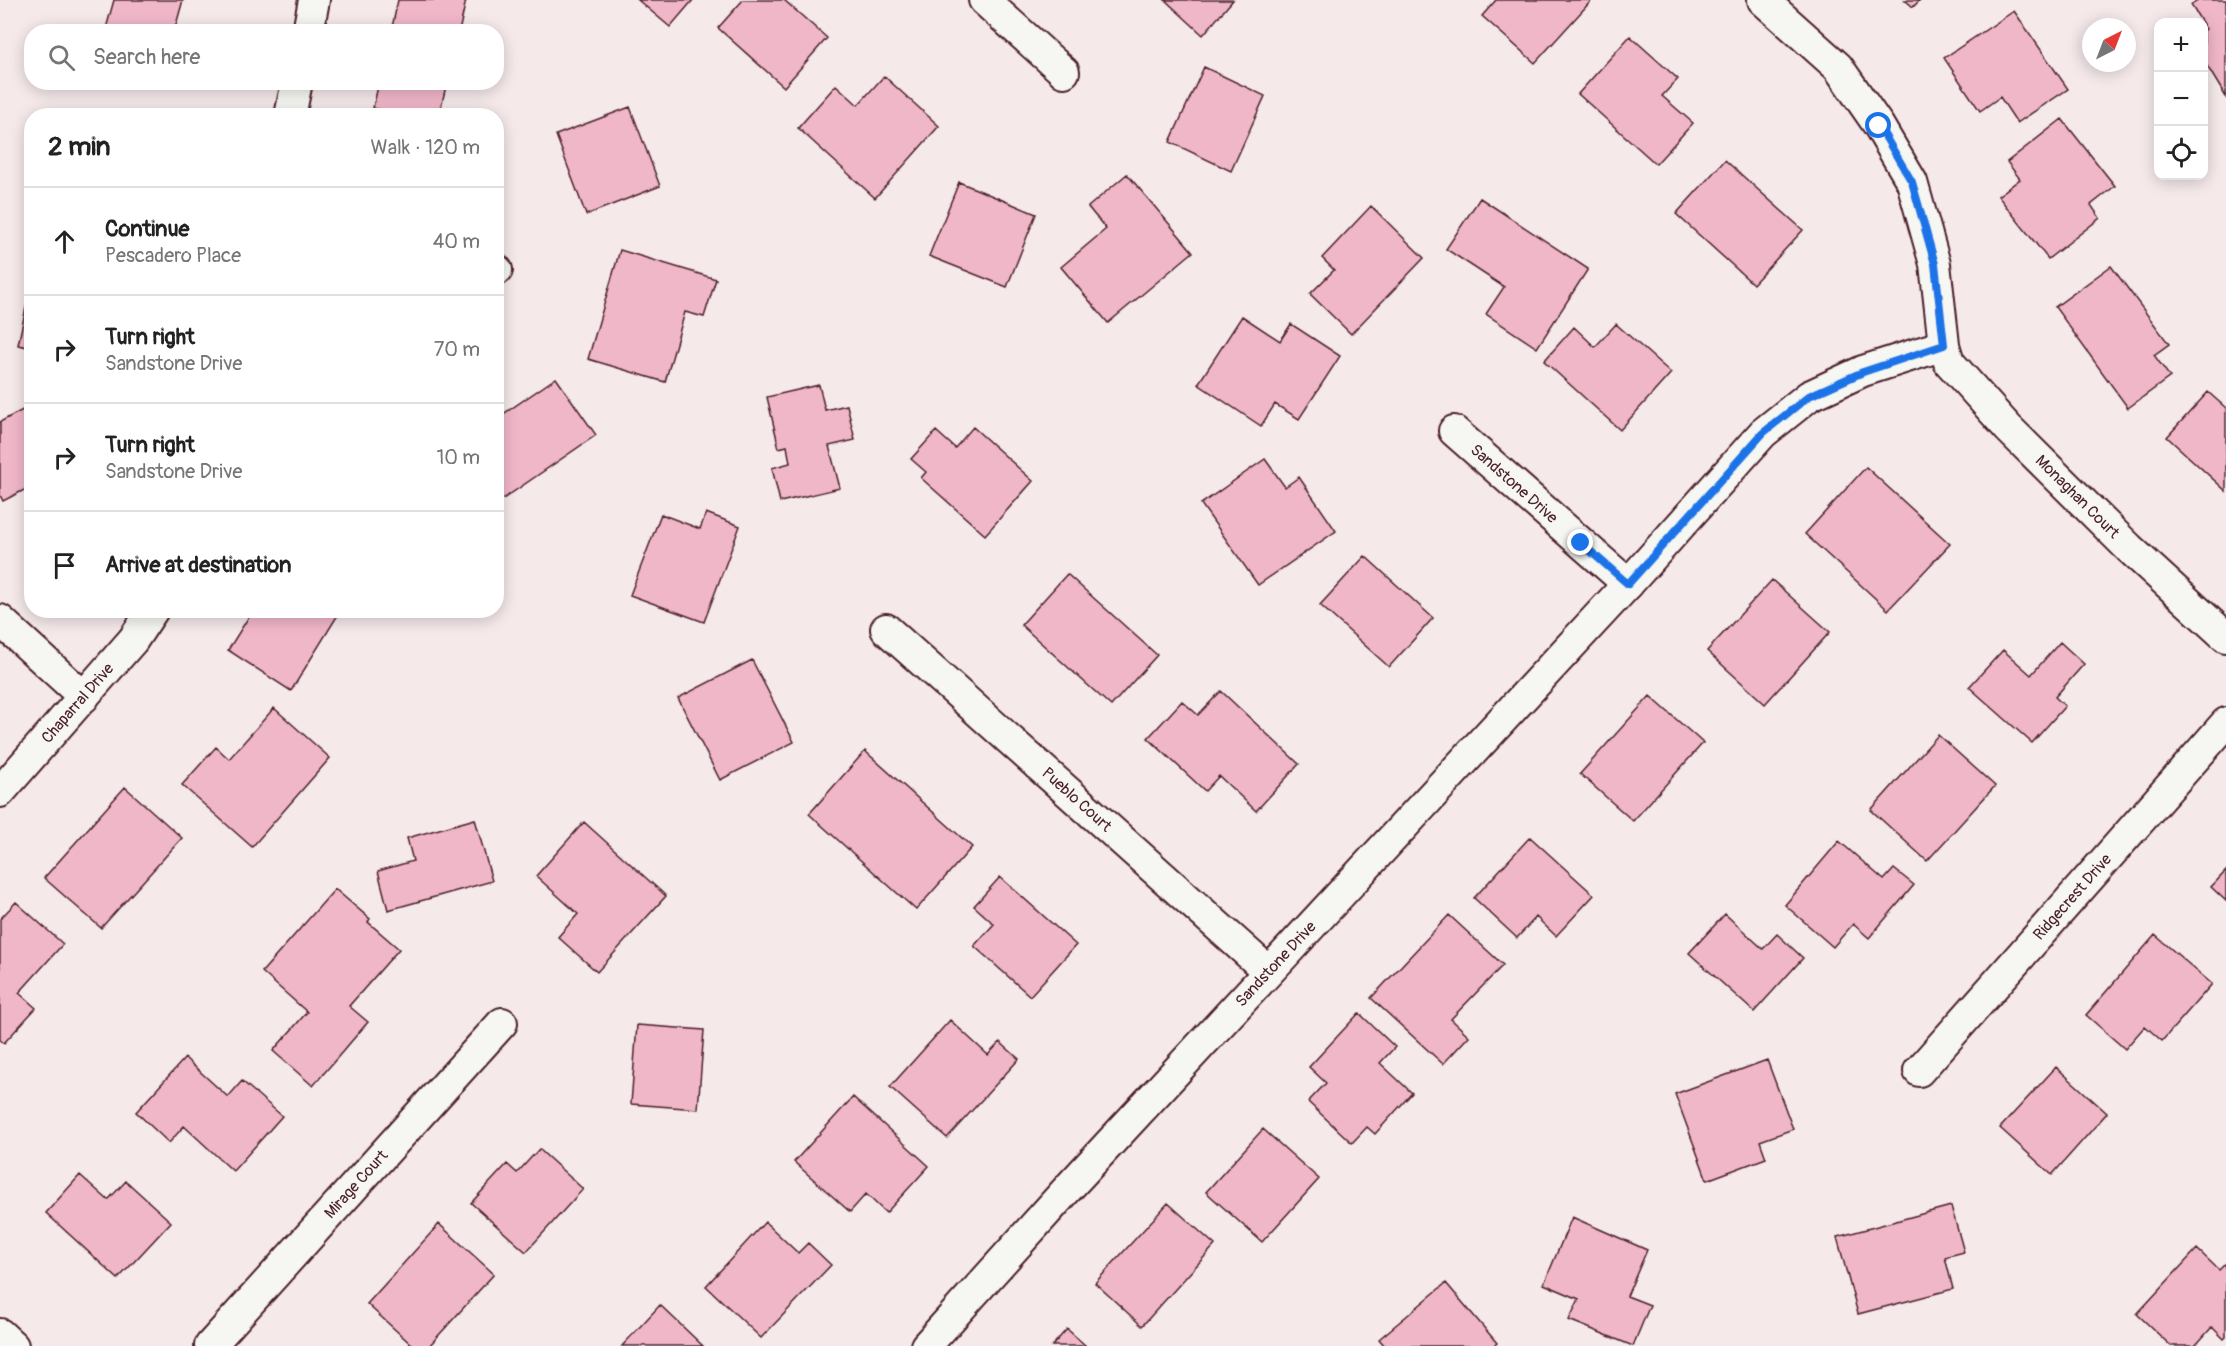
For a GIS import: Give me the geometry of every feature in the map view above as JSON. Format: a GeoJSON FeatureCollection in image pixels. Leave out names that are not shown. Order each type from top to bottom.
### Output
{"type":"FeatureCollection","features":[{"type":"Feature","properties":{"kind":"street"},"geometry":{"type":"LineString","coordinates":[[310,24],[314,0]]}},
{"type":"Feature","properties":{"kind":"street"},"geometry":{"type":"LineString","coordinates":[[984,0],[1064,72]]}},
{"type":"Feature","properties":{"kind":"street"},"geometry":{"type":"LineString","coordinates":[[1763,0],[1838,67],[1879,126],[1912,182],[1935,264],[1944,345]]}},
{"type":"Feature","properties":{"kind":"street"},"geometry":{"type":"LineString","coordinates":[[292,108],[295,90]]}},
{"type":"Feature","properties":{"kind":"street","name":"Sandstone Drive"},"geometry":{"type":"LineString","coordinates":[[926,1346],[1268,971],[1628,584],[1763,433],[1809,396],[1863,372],[1944,345]]}},
{"type":"Feature","properties":{"kind":"street","name":"Monaghan Court"},"geometry":{"type":"LineString","coordinates":[[1944,345],[1949,362],[2008,428],[2129,548],[2226,637]]}},
{"type":"Feature","properties":{"kind":"street","name":"Sandstone Drive"},"geometry":{"type":"LineString","coordinates":[[1454,431],[1628,584]]}},
{"type":"Feature","properties":{"kind":"street","name":"Chaparral Drive"},"geometry":{"type":"LineString","coordinates":[[0,792],[133,640],[148,618]]}},
{"type":"Feature","properties":{"kind":"street"},"geometry":{"type":"LineString","coordinates":[[0,620],[84,697]]}},
{"type":"Feature","properties":{"kind":"street","name":"Pueblo Court"},"geometry":{"type":"LineString","coordinates":[[886,629],[1268,971]]}},
{"type":"Feature","properties":{"kind":"street","name":"Ridgecrest Drive"},"geometry":{"type":"LineString","coordinates":[[1919,1071],[2226,723]]}},
{"type":"Feature","properties":{"kind":"street","name":"Mirage Court"},"geometry":{"type":"LineString","coordinates":[[210,1346],[502,1023]]}},
{"type":"Feature","properties":{"kind":"street"},"geometry":{"type":"LineString","coordinates":[[0,1334],[13,1346]]}},
{"type":"Feature","properties":{"kind":"building"},"geometry":{"type":"Polygon","coordinates":[[[114,0],[183,0],[176,24],[107,24],[114,0]]]}},
{"type":"Feature","properties":{"kind":"building"},"geometry":{"type":"Polygon","coordinates":[[[398,0],[466,0],[461,24],[393,24],[398,0]]]}},
{"type":"Feature","properties":{"kind":"building"},"geometry":{"type":"Polygon","coordinates":[[[638,0],[693,0],[670,27],[638,0]]]}},
{"type":"Feature","properties":{"kind":"building"},"geometry":{"type":"Polygon","coordinates":[[[743,0],[784,0],[827,38],[784,87],[718,28],[743,0]]]}},
{"type":"Feature","properties":{"kind":"building"},"geometry":{"type":"Polygon","coordinates":[[[1165,0],[1233,0],[1203,35],[1165,0]]]}},
{"type":"Feature","properties":{"kind":"building"},"geometry":{"type":"Polygon","coordinates":[[[1496,0],[1592,0],[1535,63],[1482,16],[1496,0]]]}},
{"type":"Feature","properties":{"kind":"building"},"geometry":{"type":"Polygon","coordinates":[[[1905,0],[1920,0],[1913,7],[1905,0]]]}},
{"type":"Feature","properties":{"kind":"building"},"geometry":{"type":"Polygon","coordinates":[[[2199,0],[2226,0],[2226,97],[2208,68],[2208,18],[2199,18],[2191,5],[2199,0]]]}},
{"type":"Feature","properties":{"kind":"building"},"geometry":{"type":"Polygon","coordinates":[[[2014,11],[2068,89],[2017,123],[2000,97],[1980,111],[1944,58],[2014,11]]]}},
{"type":"Feature","properties":{"kind":"building"},"geometry":{"type":"Polygon","coordinates":[[[1630,36],[1678,79],[1662,96],[1693,123],[1656,164],[1578,94],[1630,36]]]}},
{"type":"Feature","properties":{"kind":"building"},"geometry":{"type":"Polygon","coordinates":[[[1204,67],[1265,96],[1231,171],[1170,142],[1204,67]]]}},
{"type":"Feature","properties":{"kind":"building"},"geometry":{"type":"Polygon","coordinates":[[[884,76],[939,126],[875,198],[798,128],[836,85],[858,105],[884,76]]]}},
{"type":"Feature","properties":{"kind":"building"},"geometry":{"type":"Polygon","coordinates":[[[377,90],[445,90],[441,108],[373,108],[377,90]]]}},
{"type":"Feature","properties":{"kind":"building"},"geometry":{"type":"Polygon","coordinates":[[[630,107],[660,186],[586,215],[556,135],[630,107]]]}},
{"type":"Feature","properties":{"kind":"building"},"geometry":{"type":"Polygon","coordinates":[[[2062,119],[2115,186],[2091,205],[2100,218],[2048,259],[1998,196],[2020,179],[2007,162],[2062,119]]]}},
{"type":"Feature","properties":{"kind":"building"},"geometry":{"type":"Polygon","coordinates":[[[1725,160],[1803,230],[1753,284],[1676,214],[1725,160]]]}},
{"type":"Feature","properties":{"kind":"building"},"geometry":{"type":"Polygon","coordinates":[[[1127,174],[1193,252],[1108,323],[1061,267],[1106,229],[1088,207],[1127,174]]]}},
{"type":"Feature","properties":{"kind":"building"},"geometry":{"type":"Polygon","coordinates":[[[959,182],[1036,214],[1007,287],[929,256],[959,182]]]}},
{"type":"Feature","properties":{"kind":"building"},"geometry":{"type":"Polygon","coordinates":[[[1480,198],[1588,269],[1537,348],[1486,314],[1504,287],[1446,249],[1480,198]]]}},
{"type":"Feature","properties":{"kind":"building"},"geometry":{"type":"Polygon","coordinates":[[[1371,206],[1424,258],[1351,334],[1310,294],[1334,270],[1322,258],[1371,206]]]}},
{"type":"Feature","properties":{"kind":"building"},"geometry":{"type":"Polygon","coordinates":[[[620,250],[716,279],[704,317],[685,312],[665,382],[588,359],[620,250]]]}},
{"type":"Feature","properties":{"kind":"building"},"geometry":{"type":"Polygon","coordinates":[[[2111,266],[2169,344],[2154,355],[2170,377],[2128,408],[2055,307],[2111,266]]]}},
{"type":"Feature","properties":{"kind":"building"},"geometry":{"type":"Polygon","coordinates":[[[1242,316],[1280,341],[1291,324],[1340,356],[1299,419],[1275,404],[1261,426],[1198,384],[1242,316]]]}},
{"type":"Feature","properties":{"kind":"building"},"geometry":{"type":"Polygon","coordinates":[[[24,317],[24,346],[18,345],[24,317]]]}},
{"type":"Feature","properties":{"kind":"building"},"geometry":{"type":"Polygon","coordinates":[[[1616,324],[1671,373],[1620,430],[1544,361],[1574,327],[1595,347],[1616,324]]]}},
{"type":"Feature","properties":{"kind":"building"},"geometry":{"type":"Polygon","coordinates":[[[556,378],[596,435],[504,498],[504,414],[556,378]]]}},
{"type":"Feature","properties":{"kind":"building"},"geometry":{"type":"Polygon","coordinates":[[[819,385],[825,410],[847,405],[855,440],[829,446],[840,488],[780,502],[772,468],[790,463],[787,446],[779,448],[767,397],[819,385]]]}},
{"type":"Feature","properties":{"kind":"building"},"geometry":{"type":"Polygon","coordinates":[[[2208,392],[2226,408],[2226,491],[2167,437],[2208,392]]]}},
{"type":"Feature","properties":{"kind":"building"},"geometry":{"type":"Polygon","coordinates":[[[24,409],[24,490],[3,501],[0,495],[0,422],[24,409]]]}},
{"type":"Feature","properties":{"kind":"building"},"geometry":{"type":"Polygon","coordinates":[[[973,427],[1033,481],[985,535],[921,478],[926,472],[911,459],[936,431],[955,448],[973,427]]]}},
{"type":"Feature","properties":{"kind":"building"},"geometry":{"type":"Polygon","coordinates":[[[1265,459],[1285,487],[1299,477],[1336,531],[1258,585],[1201,504],[1265,459]]]}},
{"type":"Feature","properties":{"kind":"building"},"geometry":{"type":"Polygon","coordinates":[[[1866,467],[1950,544],[1888,610],[1805,534],[1866,467]]]}},
{"type":"Feature","properties":{"kind":"building"},"geometry":{"type":"Polygon","coordinates":[[[706,513],[740,526],[704,622],[630,595],[661,514],[700,529],[706,513]]]}},
{"type":"Feature","properties":{"kind":"building"},"geometry":{"type":"Polygon","coordinates":[[[1365,556],[1433,618],[1389,667],[1320,605],[1365,556]]]}},
{"type":"Feature","properties":{"kind":"building"},"geometry":{"type":"Polygon","coordinates":[[[1067,574],[1157,655],[1111,706],[1021,625],[1067,574]]]}},
{"type":"Feature","properties":{"kind":"building"},"geometry":{"type":"Polygon","coordinates":[[[1772,580],[1830,632],[1765,704],[1707,651],[1772,580]]]}},
{"type":"Feature","properties":{"kind":"building"},"geometry":{"type":"Polygon","coordinates":[[[248,618],[336,618],[291,691],[228,650],[248,618]]]}},
{"type":"Feature","properties":{"kind":"building"},"geometry":{"type":"Polygon","coordinates":[[[2060,642],[2084,664],[2055,697],[2065,706],[2032,743],[1969,687],[2003,650],[2031,675],[2060,642]]]}},
{"type":"Feature","properties":{"kind":"building"},"geometry":{"type":"Polygon","coordinates":[[[752,660],[794,742],[720,780],[678,698],[752,660]]]}},
{"type":"Feature","properties":{"kind":"building"},"geometry":{"type":"Polygon","coordinates":[[[1221,691],[1299,764],[1256,811],[1219,776],[1205,791],[1148,738],[1182,701],[1198,715],[1221,691]]]}},
{"type":"Feature","properties":{"kind":"building"},"geometry":{"type":"Polygon","coordinates":[[[1650,696],[1703,743],[1633,821],[1580,774],[1650,696]]]}},
{"type":"Feature","properties":{"kind":"building"},"geometry":{"type":"Polygon","coordinates":[[[274,708],[330,758],[252,847],[182,785],[216,747],[229,759],[274,708]]]}},
{"type":"Feature","properties":{"kind":"building"},"geometry":{"type":"Polygon","coordinates":[[[1938,735],[1995,786],[1927,861],[1871,810],[1938,735]]]}},
{"type":"Feature","properties":{"kind":"building"},"geometry":{"type":"Polygon","coordinates":[[[865,751],[972,847],[916,910],[809,814],[865,751]]]}},
{"type":"Feature","properties":{"kind":"building"},"geometry":{"type":"Polygon","coordinates":[[[125,787],[182,838],[101,928],[44,878],[125,787]]]}},
{"type":"Feature","properties":{"kind":"building"},"geometry":{"type":"Polygon","coordinates":[[[475,819],[492,881],[388,910],[378,871],[413,861],[407,838],[475,819]]]}},
{"type":"Feature","properties":{"kind":"building"},"geometry":{"type":"Polygon","coordinates":[[[584,822],[666,896],[597,972],[558,937],[578,914],[536,876],[584,822]]]}},
{"type":"Feature","properties":{"kind":"building"},"geometry":{"type":"Polygon","coordinates":[[[1530,837],[1594,895],[1556,936],[1536,917],[1517,938],[1474,898],[1530,837]]]}},
{"type":"Feature","properties":{"kind":"building"},"geometry":{"type":"Polygon","coordinates":[[[1839,841],[1884,880],[1894,869],[1914,885],[1869,938],[1853,924],[1833,947],[1785,905],[1839,841]]]}},
{"type":"Feature","properties":{"kind":"building"},"geometry":{"type":"Polygon","coordinates":[[[2226,871],[2226,901],[2211,887],[2226,871]]]}},
{"type":"Feature","properties":{"kind":"building"},"geometry":{"type":"Polygon","coordinates":[[[1000,877],[1076,945],[1030,996],[974,946],[994,924],[974,906],[1000,877]]]}},
{"type":"Feature","properties":{"kind":"building"},"geometry":{"type":"Polygon","coordinates":[[[335,889],[370,919],[368,922],[399,949],[349,1006],[368,1022],[313,1086],[273,1051],[307,1012],[262,972],[335,889]]]}},
{"type":"Feature","properties":{"kind":"building"},"geometry":{"type":"Polygon","coordinates":[[[16,902],[63,944],[19,993],[36,1008],[4,1043],[0,1040],[0,919],[16,902]]]}},
{"type":"Feature","properties":{"kind":"building"},"geometry":{"type":"Polygon","coordinates":[[[1725,914],[1763,949],[1777,934],[1803,958],[1754,1012],[1689,953],[1725,914]]]}},
{"type":"Feature","properties":{"kind":"building"},"geometry":{"type":"Polygon","coordinates":[[[1449,915],[1503,965],[1451,1019],[1469,1036],[1443,1064],[1371,998],[1449,915]]]}},
{"type":"Feature","properties":{"kind":"building"},"geometry":{"type":"Polygon","coordinates":[[[2155,935],[2212,984],[2162,1041],[2145,1026],[2125,1049],[2086,1015],[2155,935]]]}},
{"type":"Feature","properties":{"kind":"building"},"geometry":{"type":"Polygon","coordinates":[[[1359,1013],[1395,1047],[1380,1063],[1412,1093],[1375,1134],[1367,1127],[1352,1143],[1308,1102],[1326,1083],[1309,1067],[1359,1013]]]}},
{"type":"Feature","properties":{"kind":"building"},"geometry":{"type":"Polygon","coordinates":[[[950,1020],[988,1055],[1000,1042],[1019,1059],[947,1138],[890,1087],[950,1020]]]}},
{"type":"Feature","properties":{"kind":"building"},"geometry":{"type":"Polygon","coordinates":[[[637,1025],[704,1030],[698,1109],[631,1104],[637,1025]]]}},
{"type":"Feature","properties":{"kind":"building"},"geometry":{"type":"Polygon","coordinates":[[[185,1058],[228,1097],[242,1081],[282,1116],[233,1171],[184,1126],[169,1143],[136,1112],[185,1058]]]}},
{"type":"Feature","properties":{"kind":"building"},"geometry":{"type":"Polygon","coordinates":[[[1767,1060],[1793,1129],[1760,1141],[1766,1158],[1707,1180],[1675,1094],[1767,1060]]]}},
{"type":"Feature","properties":{"kind":"building"},"geometry":{"type":"Polygon","coordinates":[[[2056,1067],[2107,1113],[2052,1175],[2000,1128],[2056,1067]]]}},
{"type":"Feature","properties":{"kind":"building"},"geometry":{"type":"Polygon","coordinates":[[[853,1097],[929,1166],[886,1213],[866,1194],[850,1212],[794,1162],[853,1097]]]}},
{"type":"Feature","properties":{"kind":"building"},"geometry":{"type":"Polygon","coordinates":[[[1263,1129],[1319,1179],[1262,1242],[1206,1192],[1263,1129]]]}},
{"type":"Feature","properties":{"kind":"building"},"geometry":{"type":"Polygon","coordinates":[[[539,1149],[583,1189],[526,1252],[471,1203],[507,1164],[517,1173],[539,1149]]]}},
{"type":"Feature","properties":{"kind":"building"},"geometry":{"type":"Polygon","coordinates":[[[80,1175],[108,1200],[126,1181],[171,1222],[118,1279],[46,1213],[80,1175]]]}},
{"type":"Feature","properties":{"kind":"building"},"geometry":{"type":"Polygon","coordinates":[[[1168,1203],[1215,1245],[1142,1326],[1095,1283],[1168,1203]]]}},
{"type":"Feature","properties":{"kind":"building"},"geometry":{"type":"Polygon","coordinates":[[[1951,1206],[1964,1252],[1945,1257],[1953,1289],[1858,1314],[1837,1237],[1951,1206]]]}},
{"type":"Feature","properties":{"kind":"building"},"geometry":{"type":"Polygon","coordinates":[[[1572,1217],[1647,1250],[1627,1296],[1650,1305],[1633,1346],[1569,1320],[1579,1299],[1544,1284],[1572,1217]]]}},
{"type":"Feature","properties":{"kind":"building"},"geometry":{"type":"Polygon","coordinates":[[[765,1222],[798,1253],[808,1243],[831,1265],[761,1338],[706,1286],[765,1222]]]}},
{"type":"Feature","properties":{"kind":"building"},"geometry":{"type":"Polygon","coordinates":[[[439,1224],[494,1274],[429,1346],[413,1346],[367,1304],[439,1224]]]}},
{"type":"Feature","properties":{"kind":"building"},"geometry":{"type":"Polygon","coordinates":[[[2197,1249],[2219,1270],[2226,1263],[2226,1337],[2224,1339],[2212,1327],[2195,1346],[2171,1346],[2137,1314],[2197,1249]]]}},
{"type":"Feature","properties":{"kind":"building"},"geometry":{"type":"Polygon","coordinates":[[[1446,1283],[1497,1343],[1494,1346],[1385,1346],[1379,1339],[1446,1283]]]}},
{"type":"Feature","properties":{"kind":"building"},"geometry":{"type":"Polygon","coordinates":[[[660,1305],[703,1346],[622,1346],[660,1305]]]}},
{"type":"Feature","properties":{"kind":"building"},"geometry":{"type":"Polygon","coordinates":[[[1067,1329],[1086,1346],[1052,1346],[1067,1329]]]}},
{"type":"Feature","properties":{"kind":"route"},"geometry":{"type":"LineString","coordinates":[[1581,543],[1628,584],[1763,433],[1809,396],[1863,372],[1944,345],[1935,264],[1912,182],[1879,126]]}}]}
